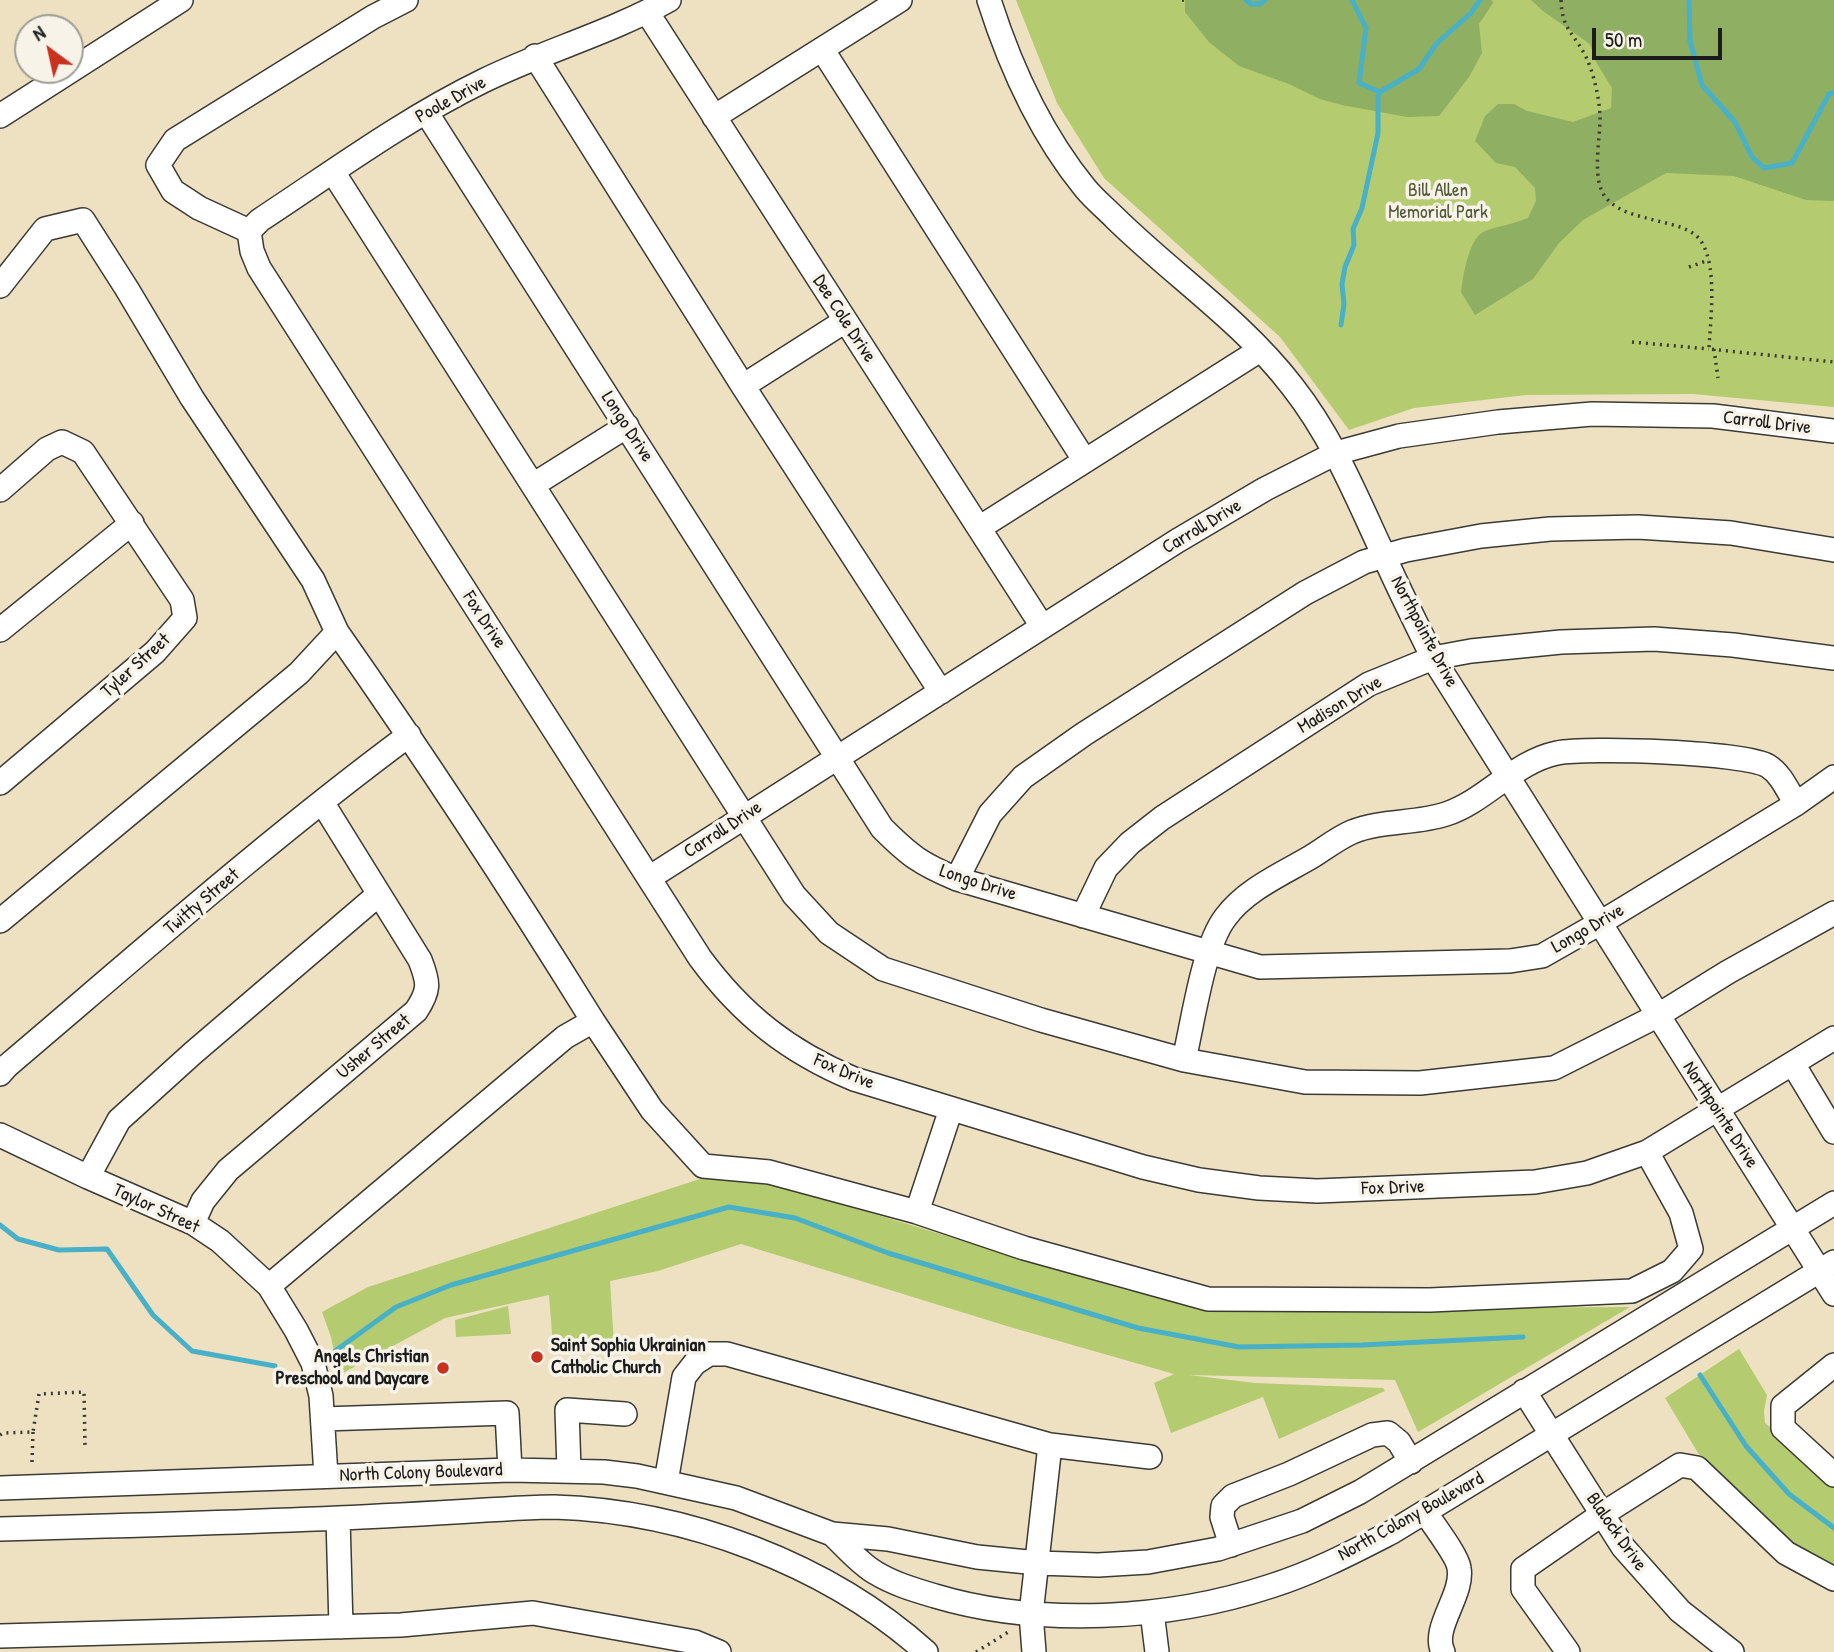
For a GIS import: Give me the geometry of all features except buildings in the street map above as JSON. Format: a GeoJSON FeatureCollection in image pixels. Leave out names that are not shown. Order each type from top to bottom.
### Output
{"type":"FeatureCollection","features":[{"type":"Feature","properties":{"kind":"street"},"geometry":{"type":"LineString","coordinates":[[0,116],[181,0]]}},
{"type":"Feature","properties":{"kind":"street"},"geometry":{"type":"LineString","coordinates":[[249,231],[199,208],[173,191],[158,165],[174,140],[405,0]]}},
{"type":"Feature","properties":{"kind":"street","name":"Poole Drive"},"geometry":{"type":"LineString","coordinates":[[249,231],[260,219],[456,94],[535,56],[590,38],[669,0]]}},
{"type":"Feature","properties":{"kind":"street"},"geometry":{"type":"LineString","coordinates":[[714,117],[900,0]]}},
{"type":"Feature","properties":{"kind":"street","name":"Northpointe Drive"},"geometry":{"type":"LineString","coordinates":[[989,0],[1025,94],[1085,188],[1135,238],[1226,316],[1260,350],[1292,386],[1336,453],[1433,658],[1717,1111],[1794,1228],[1827,1266],[1834,1294]]}},
{"type":"Feature","properties":{"kind":"street","name":"Dee Cole Drive"},"geometry":{"type":"LineString","coordinates":[[647,12],[1042,626]]}},
{"type":"Feature","properties":{"kind":"street"},"geometry":{"type":"LineString","coordinates":[[822,49],[1085,461]]}},
{"type":"Feature","properties":{"kind":"street"},"geometry":{"type":"LineString","coordinates":[[535,56],[743,386],[941,692]]}},
{"type":"Feature","properties":{"kind":"street","name":"Longo Drive"},"geometry":{"type":"LineString","coordinates":[[426,112],[882,828],[925,866],[957,879],[1260,967],[1510,961],[1542,956],[1796,804],[1834,777]]}},
{"type":"Feature","properties":{"kind":"street"},"geometry":{"type":"LineString","coordinates":[[333,172],[794,895],[830,933],[883,969],[1041,1020],[1184,1060],[1305,1082],[1420,1083],[1554,1069],[1657,1016],[1728,972],[1834,913]]}},
{"type":"Feature","properties":{"kind":"street"},"geometry":{"type":"LineString","coordinates":[[0,286],[45,229],[83,220],[192,398],[313,580],[337,632],[409,734],[652,1110],[703,1166],[769,1172],[917,1212],[1024,1248],[1208,1299],[1430,1300],[1632,1292],[1672,1271],[1690,1249],[1681,1213],[1647,1152]]}},
{"type":"Feature","properties":{"kind":"street","name":"Fox Drive"},"geometry":{"type":"LineString","coordinates":[[249,231],[252,251],[259,268],[700,958],[724,991],[788,1045],[821,1065],[854,1079],[951,1110],[1143,1167],[1199,1180],[1259,1188],[1317,1191],[1535,1182],[1587,1173],[1647,1152],[1834,1038]]}},
{"type":"Feature","properties":{"kind":"street"},"geometry":{"type":"LineString","coordinates":[[743,386],[845,321]]}},
{"type":"Feature","properties":{"kind":"street"},"geometry":{"type":"LineString","coordinates":[[979,528],[1260,350]]}},
{"type":"Feature","properties":{"kind":"street","name":"Carroll Drive"},"geometry":{"type":"LineString","coordinates":[[649,878],[1177,541],[1265,489],[1336,453],[1399,436],[1498,422],[1592,414],[1713,416],[1834,431]]}},
{"type":"Feature","properties":{"kind":"street"},"geometry":{"type":"LineString","coordinates":[[533,485],[627,426]]}},
{"type":"Feature","properties":{"kind":"street"},"geometry":{"type":"LineString","coordinates":[[0,490],[47,449],[62,442],[83,452],[132,523],[0,630]]}},
{"type":"Feature","properties":{"kind":"street","name":"Tyler Street"},"geometry":{"type":"LineString","coordinates":[[0,783],[155,652],[186,618],[182,600],[132,523]]}},
{"type":"Feature","properties":{"kind":"street"},"geometry":{"type":"LineString","coordinates":[[957,879],[990,814],[1023,776],[1305,593],[1364,562],[1406,550],[1481,536],[1550,529],[1638,527],[1731,533],[1834,550]]}},
{"type":"Feature","properties":{"kind":"street"},"geometry":{"type":"LineString","coordinates":[[0,920],[299,673],[337,632]]}},
{"type":"Feature","properties":{"kind":"street","name":"Madison Drive"},"geometry":{"type":"LineString","coordinates":[[1083,916],[1106,869],[1130,843],[1162,818],[1369,684],[1433,658],[1471,651],[1561,642],[1654,639],[1733,645],[1834,658]]}},
{"type":"Feature","properties":{"kind":"street","name":"Twitty Street"},"geometry":{"type":"LineString","coordinates":[[0,1074],[38,1039],[322,802],[409,734]]}},
{"type":"Feature","properties":{"kind":"street"},"geometry":{"type":"LineString","coordinates":[[1184,1060],[1209,952],[1224,918],[1246,897],[1353,832],[1446,814],[1472,801],[1525,765],[1557,753],[1606,751],[1702,754],[1754,760],[1769,767],[1781,779],[1796,804]]}},
{"type":"Feature","properties":{"kind":"street","name":"Usher Street"},"geometry":{"type":"LineString","coordinates":[[193,1223],[203,1201],[228,1170],[416,1011],[427,993],[426,975],[420,960],[322,802]]}},
{"type":"Feature","properties":{"kind":"street"},"geometry":{"type":"LineString","coordinates":[[88,1177],[119,1120],[379,894]]}},
{"type":"Feature","properties":{"kind":"street"},"geometry":{"type":"LineString","coordinates":[[269,1286],[565,1037],[593,1021]]}},
{"type":"Feature","properties":{"kind":"street"},"geometry":{"type":"LineString","coordinates":[[1793,1064],[1834,1132]]}},
{"type":"Feature","properties":{"kind":"street"},"geometry":{"type":"LineString","coordinates":[[917,1212],[951,1110]]}},
{"type":"Feature","properties":{"kind":"street","name":"Taylor Street"},"geometry":{"type":"LineString","coordinates":[[0,1135],[193,1223],[220,1241],[269,1286],[313,1363],[321,1396],[326,1476]]}},
{"type":"Feature","properties":{"kind":"street","name":"North Colony Boulevard"},"geometry":{"type":"LineString","coordinates":[[0,1488],[569,1470],[638,1476],[736,1498],[832,1534],[888,1539],[977,1557],[1038,1563],[1098,1565],[1148,1562],[1231,1545],[1302,1521],[1360,1492],[1834,1203]]}},
{"type":"Feature","properties":{"kind":"street","name":"North Colony Boulevard"},"geometry":{"type":"LineString","coordinates":[[832,1534],[874,1572],[905,1587],[953,1601],[1031,1614],[1102,1615],[1152,1612],[1271,1587],[1342,1558],[1425,1512],[1827,1266]]}},
{"type":"Feature","properties":{"kind":"street"},"geometry":{"type":"LineString","coordinates":[[666,1482],[684,1377],[695,1363],[709,1354],[727,1354],[1050,1445],[1150,1457]]}},
{"type":"Feature","properties":{"kind":"street"},"geometry":{"type":"LineString","coordinates":[[1834,1365],[1783,1406],[1783,1429],[1834,1475]]}},
{"type":"Feature","properties":{"kind":"street","name":"Blalock Drive"},"geometry":{"type":"LineString","coordinates":[[1524,1391],[1623,1547],[1680,1611],[1732,1652]]}},
{"type":"Feature","properties":{"kind":"street"},"geometry":{"type":"LineString","coordinates":[[569,1470],[567,1410],[625,1414]]}},
{"type":"Feature","properties":{"kind":"street"},"geometry":{"type":"LineString","coordinates":[[323,1419],[507,1413],[510,1470]]}},
{"type":"Feature","properties":{"kind":"street"},"geometry":{"type":"LineString","coordinates":[[1231,1545],[1222,1517],[1223,1506],[1233,1496],[1289,1474],[1372,1435],[1388,1433],[1399,1442],[1411,1462]]}},
{"type":"Feature","properties":{"kind":"street"},"geometry":{"type":"LineString","coordinates":[[1034,1652],[1031,1614],[1050,1445]]}},
{"type":"Feature","properties":{"kind":"street"},"geometry":{"type":"LineString","coordinates":[[1568,1652],[1523,1589],[1523,1569],[1680,1465],[1697,1468],[1786,1553],[1834,1579]]}},
{"type":"Feature","properties":{"kind":"street"},"geometry":{"type":"LineString","coordinates":[[0,1529],[338,1518],[554,1507],[624,1513],[679,1525],[757,1549],[821,1578],[888,1621],[926,1652]]}},
{"type":"Feature","properties":{"kind":"street"},"geometry":{"type":"LineString","coordinates":[[1425,1512],[1460,1567],[1458,1588],[1443,1623],[1440,1647],[1443,1652]]}},
{"type":"Feature","properties":{"kind":"street"},"geometry":{"type":"LineString","coordinates":[[338,1518],[341,1627]]}},
{"type":"Feature","properties":{"kind":"street"},"geometry":{"type":"LineString","coordinates":[[1152,1612],[1157,1652]]}},
{"type":"Feature","properties":{"kind":"street"},"geometry":{"type":"LineString","coordinates":[[0,1636],[401,1625],[533,1613],[695,1642],[719,1652]]}},
{"type":"Feature","properties":{"kind":"path"},"geometry":{"type":"LineString","coordinates":[[1561,0],[1562,17],[1588,61],[1593,79],[1600,115],[1598,168],[1601,188],[1606,198],[1628,213],[1694,232],[1705,246],[1711,286],[1712,349],[1718,378]]}},
{"type":"Feature","properties":{"kind":"path"},"geometry":{"type":"LineString","coordinates":[[1627,219],[1628,213]]}},
{"type":"Feature","properties":{"kind":"path"},"geometry":{"type":"LineString","coordinates":[[1689,267],[1709,260]]}},
{"type":"Feature","properties":{"kind":"path"},"geometry":{"type":"LineString","coordinates":[[1632,342],[1834,362]]}},
{"type":"Feature","properties":{"kind":"path"},"geometry":{"type":"LineString","coordinates":[[32,1462],[39,1394],[83,1392],[85,1445]]}},
{"type":"Feature","properties":{"kind":"path"},"geometry":{"type":"LineString","coordinates":[[0,1435],[33,1432]]}},
{"type":"Feature","properties":{"kind":"green space","name":"Bill Allen Memorial Park"},"geometry":{"type":"Polygon","coordinates":[[[1016,0],[1834,0],[1834,407],[1693,394],[1526,395],[1414,408],[1349,430],[1280,337],[1104,178],[1057,103],[1016,0]]]}},
{"type":"Feature","properties":{"kind":"green space"},"geometry":{"type":"Polygon","coordinates":[[[1185,0],[1492,0],[1493,3],[1479,24],[1482,53],[1469,77],[1439,116],[1407,117],[1320,99],[1289,84],[1239,66],[1209,42],[1185,12],[1185,0]]]}},
{"type":"Feature","properties":{"kind":"green space"},"geometry":{"type":"Polygon","coordinates":[[[1531,0],[1834,0],[1834,201],[1806,200],[1734,176],[1666,173],[1583,220],[1559,243],[1533,279],[1475,315],[1461,292],[1468,258],[1475,241],[1485,231],[1528,218],[1536,201],[1535,188],[1515,167],[1496,163],[1475,141],[1485,116],[1498,104],[1514,104],[1527,111],[1573,122],[1611,108],[1612,88],[1596,62],[1590,44],[1531,0]]]}},
{"type":"Feature","properties":{"kind":"green space"},"geometry":{"type":"Polygon","coordinates":[[[706,1177],[785,1187],[1129,1291],[1243,1309],[1630,1307],[1418,1432],[1395,1380],[1189,1375],[1255,1383],[1383,1388],[1385,1391],[1279,1439],[1263,1397],[1171,1433],[1154,1383],[1174,1374],[1010,1327],[741,1244],[658,1271],[610,1281],[614,1345],[553,1346],[549,1295],[445,1318],[339,1375],[331,1337],[322,1312],[368,1287],[706,1177]]]}},
{"type":"Feature","properties":{"kind":"green space"},"geometry":{"type":"Polygon","coordinates":[[[508,1306],[511,1334],[456,1337],[455,1320],[508,1306]]]}},
{"type":"Feature","properties":{"kind":"green space"},"geometry":{"type":"Polygon","coordinates":[[[1739,1349],[1767,1395],[1765,1423],[1834,1475],[1834,1570],[1779,1539],[1732,1495],[1698,1453],[1665,1398],[1739,1349]]]}},
{"type":"Feature","properties":{"kind":"waterway"},"geometry":{"type":"LineString","coordinates":[[1246,0],[1251,4],[1260,4],[1265,0]]}},
{"type":"Feature","properties":{"kind":"waterway"},"geometry":{"type":"LineString","coordinates":[[1352,0],[1366,28],[1359,83],[1380,92],[1419,69],[1437,43],[1471,13],[1480,0]]}},
{"type":"Feature","properties":{"kind":"waterway"},"geometry":{"type":"LineString","coordinates":[[1689,0],[1690,41],[1702,85],[1735,122],[1752,157],[1764,168],[1792,163],[1829,94],[1834,92]]}},
{"type":"Feature","properties":{"kind":"waterway"},"geometry":{"type":"LineString","coordinates":[[1341,325],[1344,304],[1342,284],[1345,267],[1354,245],[1353,229],[1362,208],[1378,133],[1380,92]]}},
{"type":"Feature","properties":{"kind":"waterway"},"geometry":{"type":"LineString","coordinates":[[335,1351],[396,1307],[451,1285],[729,1207],[795,1218],[888,1253],[1138,1328],[1239,1347],[1362,1345],[1523,1337]]}},
{"type":"Feature","properties":{"kind":"waterway"},"geometry":{"type":"LineString","coordinates":[[0,1225],[18,1239],[59,1250],[107,1249],[153,1315],[192,1351],[275,1366]]}},
{"type":"Feature","properties":{"kind":"waterway"},"geometry":{"type":"LineString","coordinates":[[1700,1375],[1746,1446],[1789,1494],[1834,1528]]}},
{"type":"Feature","properties":{"kind":"place","name":"Saint Sophia Ukrainian Catholic Church"},"geometry":{"type":"Point","coordinates":[537,1357]}},
{"type":"Feature","properties":{"kind":"place","name":"Angels Christian Preschool and Daycare"},"geometry":{"type":"Point","coordinates":[443,1368]}}]}
